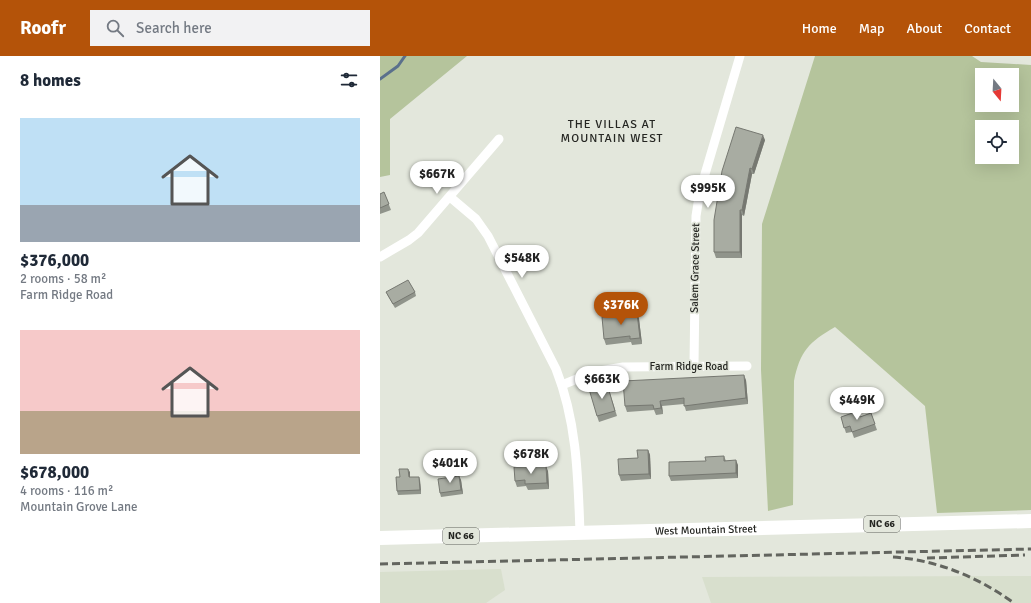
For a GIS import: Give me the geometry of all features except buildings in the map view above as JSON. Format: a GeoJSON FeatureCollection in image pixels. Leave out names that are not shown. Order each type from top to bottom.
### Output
{"type":"FeatureCollection","features":[{"type":"Feature","properties":{"kind":"main road","name":"West Mountain Street"},"geometry":{"type":"LineString","coordinates":[[380,538],[1031,521]]}},
{"type":"Feature","properties":{"kind":"street","name":"Salem Grace Street"},"geometry":{"type":"LineString","coordinates":[[694,365],[696,216],[700,191],[740,56]]}},
{"type":"Feature","properties":{"kind":"street"},"geometry":{"type":"LineString","coordinates":[[380,257],[414,237],[499,139]]}},
{"type":"Feature","properties":{"kind":"street"},"geometry":{"type":"LineString","coordinates":[[450,197],[476,219],[488,236],[556,369],[570,412],[577,461],[580,533]]}},
{"type":"Feature","properties":{"kind":"street","name":"Farm Ridge Road"},"geometry":{"type":"LineString","coordinates":[[562,385],[594,372],[623,367],[694,365],[747,366]]}},
{"type":"Feature","properties":{"kind":"shaded area"},"geometry":{"type":"Polygon","coordinates":[[[501,569],[505,590],[486,603],[380,603],[380,572],[501,569]]]}},
{"type":"Feature","properties":{"kind":"shaded area"},"geometry":{"type":"Polygon","coordinates":[[[1031,576],[1031,603],[711,603],[702,577],[1031,576]]]}},
{"type":"Feature","properties":{"kind":"green space"},"geometry":{"type":"Polygon","coordinates":[[[380,56],[467,56],[390,119],[390,175],[380,177],[380,56]]]}},
{"type":"Feature","properties":{"kind":"green space"},"geometry":{"type":"Polygon","coordinates":[[[815,56],[972,56],[981,62],[1031,65],[1031,510],[937,513],[925,406],[835,327],[812,343],[807,348],[799,362],[794,381],[793,505],[768,511],[761,370],[762,224],[815,56]]]}},
{"type":"Feature","properties":{"kind":"waterway"},"geometry":{"type":"LineString","coordinates":[[380,79],[398,66],[405,56]]}},
{"type":"Feature","properties":{"kind":"railway"},"geometry":{"type":"LineString","coordinates":[[380,564],[1031,549]]}},
{"type":"Feature","properties":{"kind":"railway"},"geometry":{"type":"LineString","coordinates":[[927,558],[1025,555]]}},
{"type":"Feature","properties":{"kind":"railway"},"geometry":{"type":"LineString","coordinates":[[893,557],[925,562],[956,571],[986,585],[1014,603]]}},
{"type":"Feature","properties":{"kind":"district","name":"THE VILLAS AT MOUNTAIN WEST"},"geometry":{"type":"Point","coordinates":[612,131]}}]}
